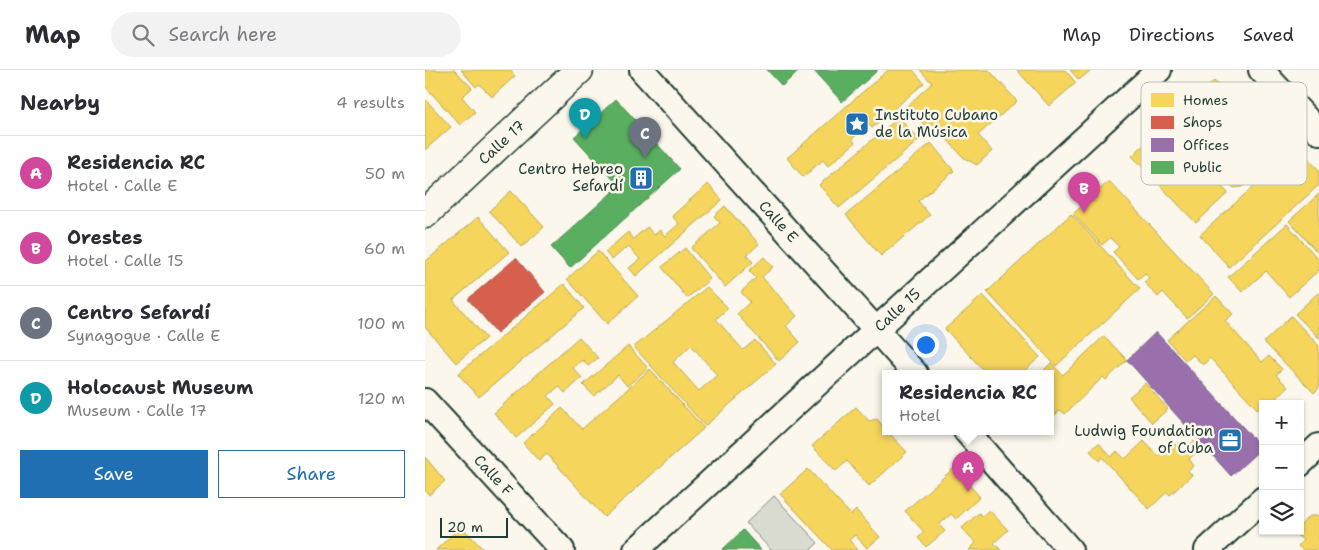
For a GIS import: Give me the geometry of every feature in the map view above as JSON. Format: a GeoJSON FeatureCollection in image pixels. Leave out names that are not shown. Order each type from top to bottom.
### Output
{"type":"FeatureCollection","features":[{"type":"Feature","properties":{"kind":"street","name":"Calle 17"},"geometry":{"type":"LineString","coordinates":[[425,214],[579,70]]}},
{"type":"Feature","properties":{"kind":"street","name":"Calle E"},"geometry":{"type":"LineString","coordinates":[[642,70],[912,370]]}},
{"type":"Feature","properties":{"kind":"street","name":"Calle 15"},"geometry":{"type":"LineString","coordinates":[[1146,82],[1159,70]]}},
{"type":"Feature","properties":{"kind":"street"},"geometry":{"type":"LineString","coordinates":[[1261,70],[1272,82]]}},
{"type":"Feature","properties":{"kind":"street","name":"Calle 15"},"geometry":{"type":"LineString","coordinates":[[636,550],[1141,87]]}},
{"type":"Feature","properties":{"kind":"street"},"geometry":{"type":"LineString","coordinates":[[1307,119],[1319,132]]}},
{"type":"Feature","properties":{"kind":"street","name":"Calle F"},"geometry":{"type":"LineString","coordinates":[[425,401],[562,550]]}},
{"type":"Feature","properties":{"kind":"street"},"geometry":{"type":"LineString","coordinates":[[969,435],[1070,550]]}},
{"type":"Feature","properties":{"kind":"street"},"geometry":{"type":"LineString","coordinates":[[1304,460],[1319,446]]}},
{"type":"Feature","properties":{"kind":"street"},"geometry":{"type":"LineString","coordinates":[[1207,550],[1259,502]]}},
{"type":"Feature","properties":{"kind":"shaded area"},"geometry":{"type":"Polygon","coordinates":[[[774,496],[818,543],[810,550],[771,550],[746,523],[774,496]]]}},
{"type":"Feature","properties":{"kind":"building: Homes"},"geometry":{"type":"Polygon","coordinates":[[[425,70],[455,70],[472,88],[462,97],[475,112],[460,125],[425,86],[425,70]]]}},
{"type":"Feature","properties":{"kind":"building: Homes"},"geometry":{"type":"Polygon","coordinates":[[[461,70],[510,70],[515,76],[492,97],[479,84],[476,87],[461,70]]]}},
{"type":"Feature","properties":{"kind":"building: Homes"},"geometry":{"type":"Polygon","coordinates":[[[888,70],[913,70],[924,83],[872,128],[869,124],[852,139],[855,143],[828,166],[823,160],[803,177],[787,158],[888,70]]]}},
{"type":"Feature","properties":{"kind":"building: Homes"},"geometry":{"type":"Polygon","coordinates":[[[920,70],[989,70],[1017,101],[978,135],[992,151],[977,165],[964,158],[933,124],[924,125],[907,106],[932,83],[920,70]]]}},
{"type":"Feature","properties":{"kind":"building: Homes"},"geometry":{"type":"Polygon","coordinates":[[[1017,70],[1065,70],[1076,83],[1049,106],[1017,70]]]}},
{"type":"Feature","properties":{"kind":"building: Homes"},"geometry":{"type":"Polygon","coordinates":[[[1070,70],[1091,70],[1079,80],[1070,70]]]}},
{"type":"Feature","properties":{"kind":"building: Homes"},"geometry":{"type":"Polygon","coordinates":[[[425,99],[451,127],[425,150],[425,99]]]}},
{"type":"Feature","properties":{"kind":"building: Homes"},"geometry":{"type":"Polygon","coordinates":[[[899,117],[919,140],[839,208],[819,185],[899,117]]]}},
{"type":"Feature","properties":{"kind":"building: Homes"},"geometry":{"type":"Polygon","coordinates":[[[931,143],[954,171],[918,201],[930,215],[881,256],[846,215],[931,143]]]}},
{"type":"Feature","properties":{"kind":"building: Homes"},"geometry":{"type":"Polygon","coordinates":[[[1141,147],[1141,165],[1132,156],[1141,147]]]}},
{"type":"Feature","properties":{"kind":"building: Homes"},"geometry":{"type":"Polygon","coordinates":[[[1307,157],[1319,170],[1319,185],[1229,267],[1200,235],[1255,185],[1307,185],[1307,157]]]}},
{"type":"Feature","properties":{"kind":"building: Homes"},"geometry":{"type":"Polygon","coordinates":[[[1109,181],[1214,294],[1187,318],[1163,292],[1158,297],[1144,282],[1149,278],[1145,273],[1138,279],[1113,252],[1119,247],[1110,238],[1102,245],[1073,214],[1109,181]]]}},
{"type":"Feature","properties":{"kind":"building: Homes"},"geometry":{"type":"Polygon","coordinates":[[[708,184],[722,200],[636,276],[629,268],[640,259],[628,246],[612,260],[605,252],[628,232],[633,239],[647,227],[654,235],[660,230],[665,236],[679,224],[672,216],[708,184]]]}},
{"type":"Feature","properties":{"kind":"building: Homes"},"geometry":{"type":"Polygon","coordinates":[[[1160,185],[1220,185],[1228,193],[1196,223],[1160,185]]]}},
{"type":"Feature","properties":{"kind":"building: Homes"},"geometry":{"type":"Polygon","coordinates":[[[1231,185],[1244,185],[1242,187],[1234,188],[1231,185]]]}},
{"type":"Feature","properties":{"kind":"building: Homes"},"geometry":{"type":"Polygon","coordinates":[[[511,191],[544,227],[522,247],[489,211],[511,191]]]}},
{"type":"Feature","properties":{"kind":"building: Homes"},"geometry":{"type":"Polygon","coordinates":[[[1319,194],[1319,252],[1318,253],[1289,221],[1319,194]]]}},
{"type":"Feature","properties":{"kind":"building: Homes"},"geometry":{"type":"Polygon","coordinates":[[[725,206],[759,244],[747,255],[753,262],[725,287],[691,248],[720,223],[714,216],[725,206]]]}},
{"type":"Feature","properties":{"kind":"building: Homes"},"geometry":{"type":"Polygon","coordinates":[[[1071,214],[1140,289],[1056,366],[987,292],[1071,214]]]}},
{"type":"Feature","properties":{"kind":"building: Homes"},"geometry":{"type":"Polygon","coordinates":[[[478,217],[509,252],[453,300],[486,338],[456,363],[425,327],[425,262],[478,217]]]}},
{"type":"Feature","properties":{"kind":"building: Homes"},"geometry":{"type":"Polygon","coordinates":[[[1287,224],[1319,260],[1319,270],[1289,297],[1266,271],[1242,292],[1228,277],[1287,224]]]}},
{"type":"Feature","properties":{"kind":"building: Homes"},"geometry":{"type":"Polygon","coordinates":[[[685,248],[710,279],[687,298],[662,267],[685,248]]]}},
{"type":"Feature","properties":{"kind":"building: Homes"},"geometry":{"type":"Polygon","coordinates":[[[598,251],[638,296],[607,324],[567,279],[598,251]]]}},
{"type":"Feature","properties":{"kind":"building: Homes"},"geometry":{"type":"Polygon","coordinates":[[[764,257],[773,267],[762,277],[797,316],[786,326],[800,342],[779,361],[737,314],[750,302],[741,292],[756,278],[749,271],[764,257]]]}},
{"type":"Feature","properties":{"kind":"building: Homes"},"geometry":{"type":"Polygon","coordinates":[[[564,284],[584,308],[479,397],[458,374],[564,284]]]}},
{"type":"Feature","properties":{"kind":"building: Homes"},"geometry":{"type":"Polygon","coordinates":[[[707,287],[728,308],[716,319],[743,350],[755,340],[776,364],[705,426],[634,347],[707,287]],[[691,345],[673,362],[699,391],[717,375],[691,345]]]}},
{"type":"Feature","properties":{"kind":"building: Homes"},"geometry":{"type":"Polygon","coordinates":[[[1319,292],[1319,338],[1295,314],[1319,292]]]}},
{"type":"Feature","properties":{"kind":"building: Homes"},"geometry":{"type":"Polygon","coordinates":[[[983,295],[1040,357],[1025,370],[983,370],[945,329],[983,295]]]}},
{"type":"Feature","properties":{"kind":"building: Homes"},"geometry":{"type":"Polygon","coordinates":[[[1216,296],[1233,314],[1225,321],[1262,362],[1269,356],[1282,369],[1276,375],[1288,387],[1274,400],[1259,400],[1259,411],[1210,358],[1203,365],[1193,355],[1186,361],[1167,340],[1216,296]]]}},
{"type":"Feature","properties":{"kind":"building: Homes"},"geometry":{"type":"Polygon","coordinates":[[[1291,316],[1319,346],[1319,388],[1314,393],[1264,342],[1291,316]]]}},
{"type":"Feature","properties":{"kind":"building: Homes"},"geometry":{"type":"Polygon","coordinates":[[[1104,336],[1127,360],[1106,380],[1103,377],[1065,414],[1060,410],[1054,416],[1054,370],[1044,370],[1051,363],[1063,375],[1104,336]]]}},
{"type":"Feature","properties":{"kind":"building: Homes"},"geometry":{"type":"Polygon","coordinates":[[[579,337],[598,358],[588,366],[583,360],[573,368],[582,378],[565,393],[559,386],[548,396],[555,404],[516,438],[494,413],[579,337]]]}},
{"type":"Feature","properties":{"kind":"building: Homes"},"geometry":{"type":"Polygon","coordinates":[[[628,346],[648,368],[627,386],[618,375],[594,396],[583,385],[628,346]]]}},
{"type":"Feature","properties":{"kind":"building: Homes"},"geometry":{"type":"Polygon","coordinates":[[[650,369],[704,428],[604,517],[547,454],[539,461],[523,443],[562,408],[582,429],[650,369]]]}},
{"type":"Feature","properties":{"kind":"building: Homes"},"geometry":{"type":"Polygon","coordinates":[[[1145,383],[1168,409],[1152,423],[1129,397],[1145,383]]]}},
{"type":"Feature","properties":{"kind":"building: Homes"},"geometry":{"type":"Polygon","coordinates":[[[856,407],[869,421],[877,419],[882,425],[882,435],[891,435],[907,452],[869,486],[847,461],[836,471],[812,446],[856,407]]]}},
{"type":"Feature","properties":{"kind":"building: Homes"},"geometry":{"type":"Polygon","coordinates":[[[1144,441],[1158,456],[1173,442],[1182,452],[1194,441],[1201,448],[1189,459],[1194,466],[1188,471],[1192,475],[1170,495],[1167,492],[1149,509],[1102,457],[1099,461],[1090,451],[1099,443],[1111,457],[1117,451],[1125,459],[1144,441]]]}},
{"type":"Feature","properties":{"kind":"building: Homes"},"geometry":{"type":"Polygon","coordinates":[[[425,457],[445,481],[429,495],[425,490],[425,457]]]}},
{"type":"Feature","properties":{"kind":"building: Homes"},"geometry":{"type":"Polygon","coordinates":[[[954,468],[980,497],[956,519],[951,514],[939,525],[945,531],[926,547],[918,538],[924,532],[905,511],[954,468]]]}},
{"type":"Feature","properties":{"kind":"building: Homes"},"geometry":{"type":"Polygon","coordinates":[[[808,469],[851,515],[856,510],[880,537],[867,548],[855,535],[849,540],[858,550],[832,550],[780,494],[808,469]]]}},
{"type":"Feature","properties":{"kind":"building: Homes"},"geometry":{"type":"Polygon","coordinates":[[[989,510],[1008,530],[994,543],[1001,550],[969,550],[976,543],[962,528],[979,513],[982,516],[989,510]]]}},
{"type":"Feature","properties":{"kind":"building: Homes"},"geometry":{"type":"Polygon","coordinates":[[[1309,516],[1319,516],[1319,550],[1303,550],[1298,546],[1303,540],[1297,535],[1304,535],[1304,522],[1309,516]]]}},
{"type":"Feature","properties":{"kind":"building: Homes"},"geometry":{"type":"Polygon","coordinates":[[[461,526],[484,550],[436,550],[461,526]]]}},
{"type":"Feature","properties":{"kind":"building: Shops"},"geometry":{"type":"Polygon","coordinates":[[[516,258],[545,292],[497,333],[468,299],[516,258]]]}},
{"type":"Feature","properties":{"kind":"building: Offices"},"geometry":{"type":"Polygon","coordinates":[[[1156,332],[1259,445],[1259,451],[1231,476],[1127,360],[1156,332]]]}},
{"type":"Feature","properties":{"kind":"building: Public"},"geometry":{"type":"Polygon","coordinates":[[[767,70],[800,70],[782,86],[767,70]]]}},
{"type":"Feature","properties":{"kind":"building: Public"},"geometry":{"type":"Polygon","coordinates":[[[813,70],[878,70],[842,102],[813,70]]]}},
{"type":"Feature","properties":{"kind":"building: Public","name":"Centro Hebreo Sefardí"},"geometry":{"type":"Polygon","coordinates":[[[616,99],[680,169],[570,268],[551,247],[619,186],[574,137],[616,99]]]}},
{"type":"Feature","properties":{"kind":"building: Public"},"geometry":{"type":"Polygon","coordinates":[[[743,530],[761,550],[722,550],[743,530]]]}},
{"type":"Feature","properties":{"kind":"place","name":"Instituto Cubano de la Música"},"geometry":{"type":"Point","coordinates":[857,124]}},
{"type":"Feature","properties":{"kind":"place","name":"Holocaust Museum"},"geometry":{"type":"Point","coordinates":[585,139]}},
{"type":"Feature","properties":{"kind":"place","name":"Centro Sefardí"},"geometry":{"type":"Point","coordinates":[645,158]}},
{"type":"Feature","properties":{"kind":"place","name":"Centro Hebreo Sefardí"},"geometry":{"type":"Point","coordinates":[641,178]}},
{"type":"Feature","properties":{"kind":"place","name":"Orestes"},"geometry":{"type":"Point","coordinates":[1084,213]}},
{"type":"Feature","properties":{"kind":"place","name":"Ludwig Foundation of Cuba"},"geometry":{"type":"Point","coordinates":[1230,440]}},
{"type":"Feature","properties":{"kind":"place","name":"Residencia RC"},"geometry":{"type":"Point","coordinates":[968,492]}}]}
